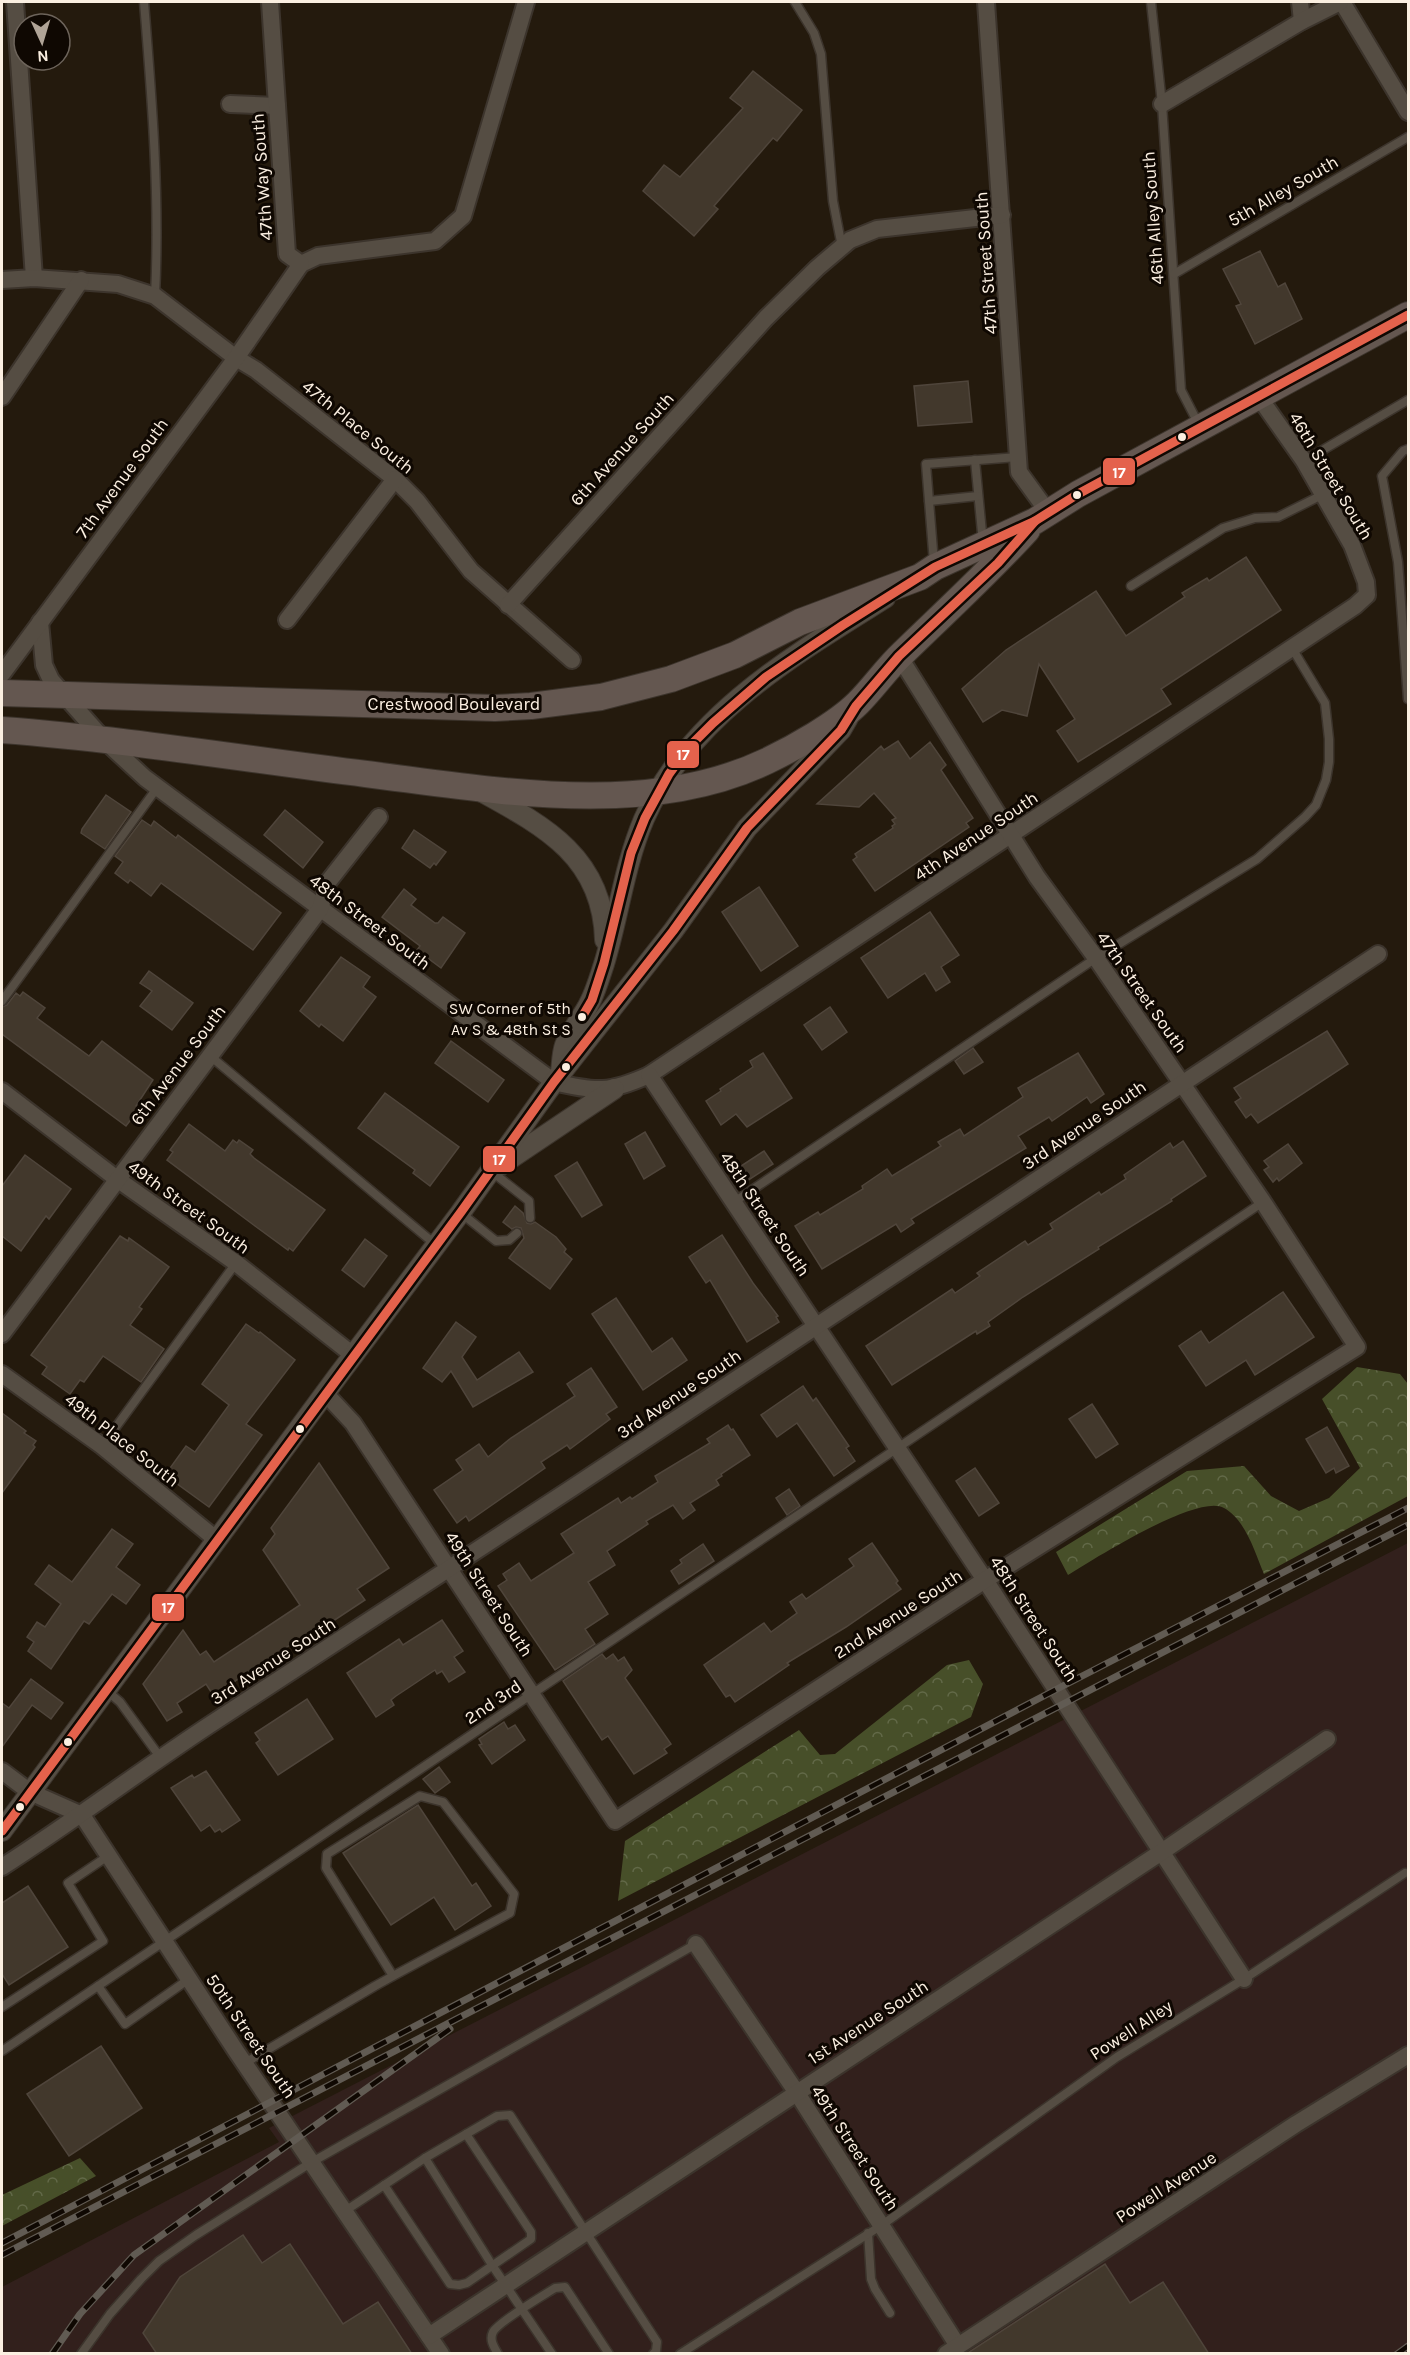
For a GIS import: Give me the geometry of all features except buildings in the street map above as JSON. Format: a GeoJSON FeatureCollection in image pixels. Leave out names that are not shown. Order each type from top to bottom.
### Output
{"type":"FeatureCollection","features":[{"type":"Feature","properties":{"kind":"main road","name":"Crestwood Boulevard"},"geometry":{"type":"LineString","coordinates":[[2,693],[495,708],[566,702],[635,689],[703,668],[800,622],[928,572],[1042,517],[1408,315]]}},
{"type":"Feature","properties":{"kind":"main road"},"geometry":{"type":"LineString","coordinates":[[2,730],[472,786],[579,794],[658,791],[701,785],[734,775],[767,761],[798,745],[856,706],[899,656],[998,563],[1042,517]]}},
{"type":"Feature","properties":{"kind":"street"},"geometry":{"type":"LineString","coordinates":[[15,2],[34,278]]}},
{"type":"Feature","properties":{"kind":"street","name":"47th Way South"},"geometry":{"type":"LineString","coordinates":[[270,2],[287,254],[301,264]]}},
{"type":"Feature","properties":{"kind":"street"},"geometry":{"type":"LineString","coordinates":[[236,358],[301,264],[318,256],[435,241],[463,216],[526,2]]}},
{"type":"Feature","properties":{"kind":"street","name":"47th Street South"},"geometry":{"type":"LineString","coordinates":[[986,2],[1019,472],[1042,517]]}},
{"type":"Feature","properties":{"kind":"street"},"geometry":{"type":"LineString","coordinates":[[1300,2],[1302,21]]}},
{"type":"Feature","properties":{"kind":"street"},"geometry":{"type":"LineString","coordinates":[[1162,104],[1302,21],[1341,2],[1408,112]]}},
{"type":"Feature","properties":{"kind":"street"},"geometry":{"type":"LineString","coordinates":[[230,104],[277,106]]}},
{"type":"Feature","properties":{"kind":"street","name":"6th Avenue South"},"geometry":{"type":"LineString","coordinates":[[508,605],[766,318],[850,240],[877,229],[1002,215]]}},
{"type":"Feature","properties":{"kind":"street","name":"47th Place South"},"geometry":{"type":"LineString","coordinates":[[2,280],[34,278],[81,280],[118,284],[154,296],[236,358],[256,370],[395,478],[417,501],[471,571],[572,660]]}},
{"type":"Feature","properties":{"kind":"street"},"geometry":{"type":"LineString","coordinates":[[2,397],[81,280]]}},
{"type":"Feature","properties":{"kind":"street","name":"7th Avenue South"},"geometry":{"type":"LineString","coordinates":[[2,674],[236,358]]}},
{"type":"Feature","properties":{"kind":"street","name":"46th Street South"},"geometry":{"type":"LineString","coordinates":[[1259,397],[1304,461],[1352,544],[1366,582],[1367,595],[1355,606],[1323,627]]}},
{"type":"Feature","properties":{"kind":"street"},"geometry":{"type":"LineString","coordinates":[[287,620],[395,478]]}},
{"type":"Feature","properties":{"kind":"street"},"geometry":{"type":"LineString","coordinates":[[557,1079],[565,1046],[592,1000],[604,963],[631,853],[658,791],[688,748],[738,699],[795,656],[928,572]]}},
{"type":"Feature","properties":{"kind":"street"},"geometry":{"type":"LineString","coordinates":[[40,622],[44,665],[51,680],[67,696]]}},
{"type":"Feature","properties":{"kind":"street","name":"4th Avenue South"},"geometry":{"type":"LineString","coordinates":[[649,1075],[1323,627]]}},
{"type":"Feature","properties":{"kind":"street","name":"47th Street South"},"geometry":{"type":"LineString","coordinates":[[899,656],[1037,877],[1182,1083],[1357,1347]]}},
{"type":"Feature","properties":{"kind":"street","name":"48th Street South"},"geometry":{"type":"LineString","coordinates":[[67,696],[105,741],[157,788],[320,909],[557,1079],[590,1090],[614,1089],[649,1075],[986,1580],[1244,1979]]}},
{"type":"Feature","properties":{"kind":"street"},"geometry":{"type":"LineString","coordinates":[[2,1831],[557,1079],[673,930],[747,828],[841,730],[856,706]]}},
{"type":"Feature","properties":{"kind":"street"},"geometry":{"type":"LineString","coordinates":[[472,786],[546,830],[579,859],[593,882],[602,908],[605,935],[604,963]]}},
{"type":"Feature","properties":{"kind":"street","name":"6th Avenue South"},"geometry":{"type":"LineString","coordinates":[[2,1334],[320,909],[328,882],[379,817]]}},
{"type":"Feature","properties":{"kind":"street","name":"3rd Avenue South"},"geometry":{"type":"LineString","coordinates":[[2,1867],[82,1815],[160,1757],[449,1569],[1378,954]]}},
{"type":"Feature","properties":{"kind":"street"},"geometry":{"type":"LineString","coordinates":[[491,1171],[614,1089]]}},
{"type":"Feature","properties":{"kind":"street","name":"49th Street South"},"geometry":{"type":"LineString","coordinates":[[2,1091],[117,1179],[236,1263],[353,1355]]}},
{"type":"Feature","properties":{"kind":"street","name":"2nd Avenue South"},"geometry":{"type":"LineString","coordinates":[[615,1821],[986,1580],[1357,1347]]}},
{"type":"Feature","properties":{"kind":"street","name":"49th Place South"},"geometry":{"type":"LineString","coordinates":[[2,1374],[102,1446],[217,1540]]}},
{"type":"Feature","properties":{"kind":"street","name":"49th Street South"},"geometry":{"type":"LineString","coordinates":[[325,1393],[346,1414],[615,1821]]}},
{"type":"Feature","properties":{"kind":"street","name":"1st Avenue South"},"geometry":{"type":"LineString","coordinates":[[429,2336],[1163,1851],[1327,1739]]}},
{"type":"Feature","properties":{"kind":"street"},"geometry":{"type":"LineString","coordinates":[[2,1771],[30,1792],[82,1815]]}},
{"type":"Feature","properties":{"kind":"street","name":"50th Street South"},"geometry":{"type":"LineString","coordinates":[[82,1815],[189,1979],[441,2354]]}},
{"type":"Feature","properties":{"kind":"street","name":"49th Street South"},"geometry":{"type":"LineString","coordinates":[[696,1944],[797,2092],[875,2229],[952,2350]]}},
{"type":"Feature","properties":{"kind":"street","name":"Powell Avenue"},"geometry":{"type":"LineString","coordinates":[[952,2350],[1296,2124],[1408,2055]]}},
{"type":"Feature","properties":{"kind":"lane"},"geometry":{"type":"LineString","coordinates":[[144,2],[155,161],[157,247],[154,296]]}},
{"type":"Feature","properties":{"kind":"lane"},"geometry":{"type":"LineString","coordinates":[[795,2],[814,33],[821,54],[834,201],[842,247]]}},
{"type":"Feature","properties":{"kind":"lane","name":"46th Alley South"},"geometry":{"type":"LineString","coordinates":[[1151,2],[1162,104],[1181,390],[1201,428]]}},
{"type":"Feature","properties":{"kind":"lane","name":"5th Alley South"},"geometry":{"type":"LineString","coordinates":[[1174,274],[1408,137]]}},
{"type":"Feature","properties":{"kind":"lane"},"geometry":{"type":"LineString","coordinates":[[1304,461],[1408,400]]}},
{"type":"Feature","properties":{"kind":"lane"},"geometry":{"type":"LineString","coordinates":[[1408,449],[1403,451],[1382,476],[1398,562],[1408,699]]}},
{"type":"Feature","properties":{"kind":"lane"},"geometry":{"type":"LineString","coordinates":[[928,572],[929,501],[926,464],[1018,456]]}},
{"type":"Feature","properties":{"kind":"lane"},"geometry":{"type":"LineString","coordinates":[[975,460],[983,545]]}},
{"type":"Feature","properties":{"kind":"lane"},"geometry":{"type":"LineString","coordinates":[[1131,585],[1223,528],[1255,518],[1278,517],[1322,495]]}},
{"type":"Feature","properties":{"kind":"lane"},"geometry":{"type":"LineString","coordinates":[[929,501],[978,496]]}},
{"type":"Feature","properties":{"kind":"lane"},"geometry":{"type":"LineString","coordinates":[[734,1202],[1096,958],[1257,859],[1316,805],[1326,780],[1329,762],[1325,703],[1292,648]]}},
{"type":"Feature","properties":{"kind":"lane"},"geometry":{"type":"LineString","coordinates":[[2,1000],[157,788]]}},
{"type":"Feature","properties":{"kind":"lane"},"geometry":{"type":"LineString","coordinates":[[209,1055],[436,1245]]}},
{"type":"Feature","properties":{"kind":"lane"},"geometry":{"type":"LineString","coordinates":[[491,1171],[529,1201],[530,1218]]}},
{"type":"Feature","properties":{"kind":"lane","name":"2nd 3rd"},"geometry":{"type":"LineString","coordinates":[[2,2051],[533,1696],[1263,1202]]}},
{"type":"Feature","properties":{"kind":"lane"},"geometry":{"type":"LineString","coordinates":[[461,1212],[496,1241],[509,1240],[517,1233]]}},
{"type":"Feature","properties":{"kind":"lane"},"geometry":{"type":"LineString","coordinates":[[102,1446],[236,1263]]}},
{"type":"Feature","properties":{"kind":"lane"},"geometry":{"type":"LineString","coordinates":[[105,1689],[120,1702],[160,1757]]}},
{"type":"Feature","properties":{"kind":"lane"},"geometry":{"type":"LineString","coordinates":[[245,2063],[393,1976],[510,1913],[514,1894],[443,1802],[420,1796],[327,1854],[326,1868],[393,1976]]}},
{"type":"Feature","properties":{"kind":"lane"},"geometry":{"type":"LineString","coordinates":[[2,2007],[103,1941],[68,1883],[108,1856]]}},
{"type":"Feature","properties":{"kind":"lane","name":"Powell Alley"},"geometry":{"type":"LineString","coordinates":[[680,2354],[875,2229],[1117,2057],[1244,1979],[1405,1873]]}},
{"type":"Feature","properties":{"kind":"lane"},"geometry":{"type":"LineString","coordinates":[[81,2354],[110,2314],[159,2261],[196,2235],[312,2162],[696,1944]]}},
{"type":"Feature","properties":{"kind":"lane"},"geometry":{"type":"LineString","coordinates":[[98,1986],[124,2024],[189,1979]]}},
{"type":"Feature","properties":{"kind":"lane"},"geometry":{"type":"LineString","coordinates":[[345,2211],[466,2134],[497,2116],[510,2115],[657,2342],[656,2351],[653,2354]]}},
{"type":"Feature","properties":{"kind":"lane"},"geometry":{"type":"LineString","coordinates":[[384,2185],[450,2284],[466,2283],[531,2239],[531,2232],[466,2134]]}},
{"type":"Feature","properties":{"kind":"lane"},"geometry":{"type":"LineString","coordinates":[[425,2158],[492,2265],[552,2354]]}},
{"type":"Feature","properties":{"kind":"lane"},"geometry":{"type":"LineString","coordinates":[[875,2229],[871,2279],[874,2289],[890,2313]]}},
{"type":"Feature","properties":{"kind":"lane"},"geometry":{"type":"LineString","coordinates":[[498,2354],[492,2344],[497,2326],[555,2288],[565,2287],[609,2354]]}},
{"type":"Feature","properties":{"kind":"shaded area"},"geometry":{"type":"Polygon","coordinates":[[[1408,1543],[1408,2353],[2,2354],[2,2287],[279,2142],[269,2128],[1408,1543]]]}},
{"type":"Feature","properties":{"kind":"green space"},"geometry":{"type":"Polygon","coordinates":[[[1357,1367],[1400,1374],[1408,1384],[1408,1496],[1264,1574],[1249,1538],[1238,1520],[1224,1508],[1211,1506],[1170,1518],[1068,1575],[1056,1552],[1187,1471],[1244,1466],[1271,1496],[1299,1511],[1329,1498],[1360,1468],[1322,1399],[1357,1367]]]}},
{"type":"Feature","properties":{"kind":"green space"},"geometry":{"type":"Polygon","coordinates":[[[969,1660],[983,1684],[971,1717],[618,1901],[625,1841],[799,1730],[820,1755],[835,1754],[947,1665],[969,1660]]]}},
{"type":"Feature","properties":{"kind":"green space"},"geometry":{"type":"Polygon","coordinates":[[[80,2158],[96,2176],[2,2226],[2,2195],[80,2158]]]}},
{"type":"Feature","properties":{"kind":"railway"},"geometry":{"type":"LineString","coordinates":[[2,2243],[1057,1689],[1408,1508]]}},
{"type":"Feature","properties":{"kind":"railway"},"geometry":{"type":"LineString","coordinates":[[2,2255],[1408,1525]]}},
{"type":"Feature","properties":{"kind":"railway"},"geometry":{"type":"LineString","coordinates":[[52,2354],[80,2314],[134,2255],[450,2029]]}},
{"type":"Feature","properties":{"kind":"railway"},"geometry":{"type":"LineString","coordinates":[[1397,2354],[1408,2346]]}},
{"type":"Feature","properties":{"kind":"transit line","name":"17"},"geometry":{"type":"LineString","coordinates":[[582,1017],[592,1000],[604,963],[631,853],[645,818],[669,774],[688,748],[766,677],[935,567],[1035,521],[1078,494],[1408,315]]}},
{"type":"Feature","properties":{"kind":"transit line","name":"17"},"geometry":{"type":"LineString","coordinates":[[2,1831],[461,1212],[554,1082],[673,931],[747,828],[841,730],[856,706],[899,656],[998,563],[1035,521]]}},
{"type":"Feature","properties":{"kind":"place","name":"SW Corner of 5th Av S & 48th St S"},"geometry":{"type":"Point","coordinates":[582,1017]}}]}
